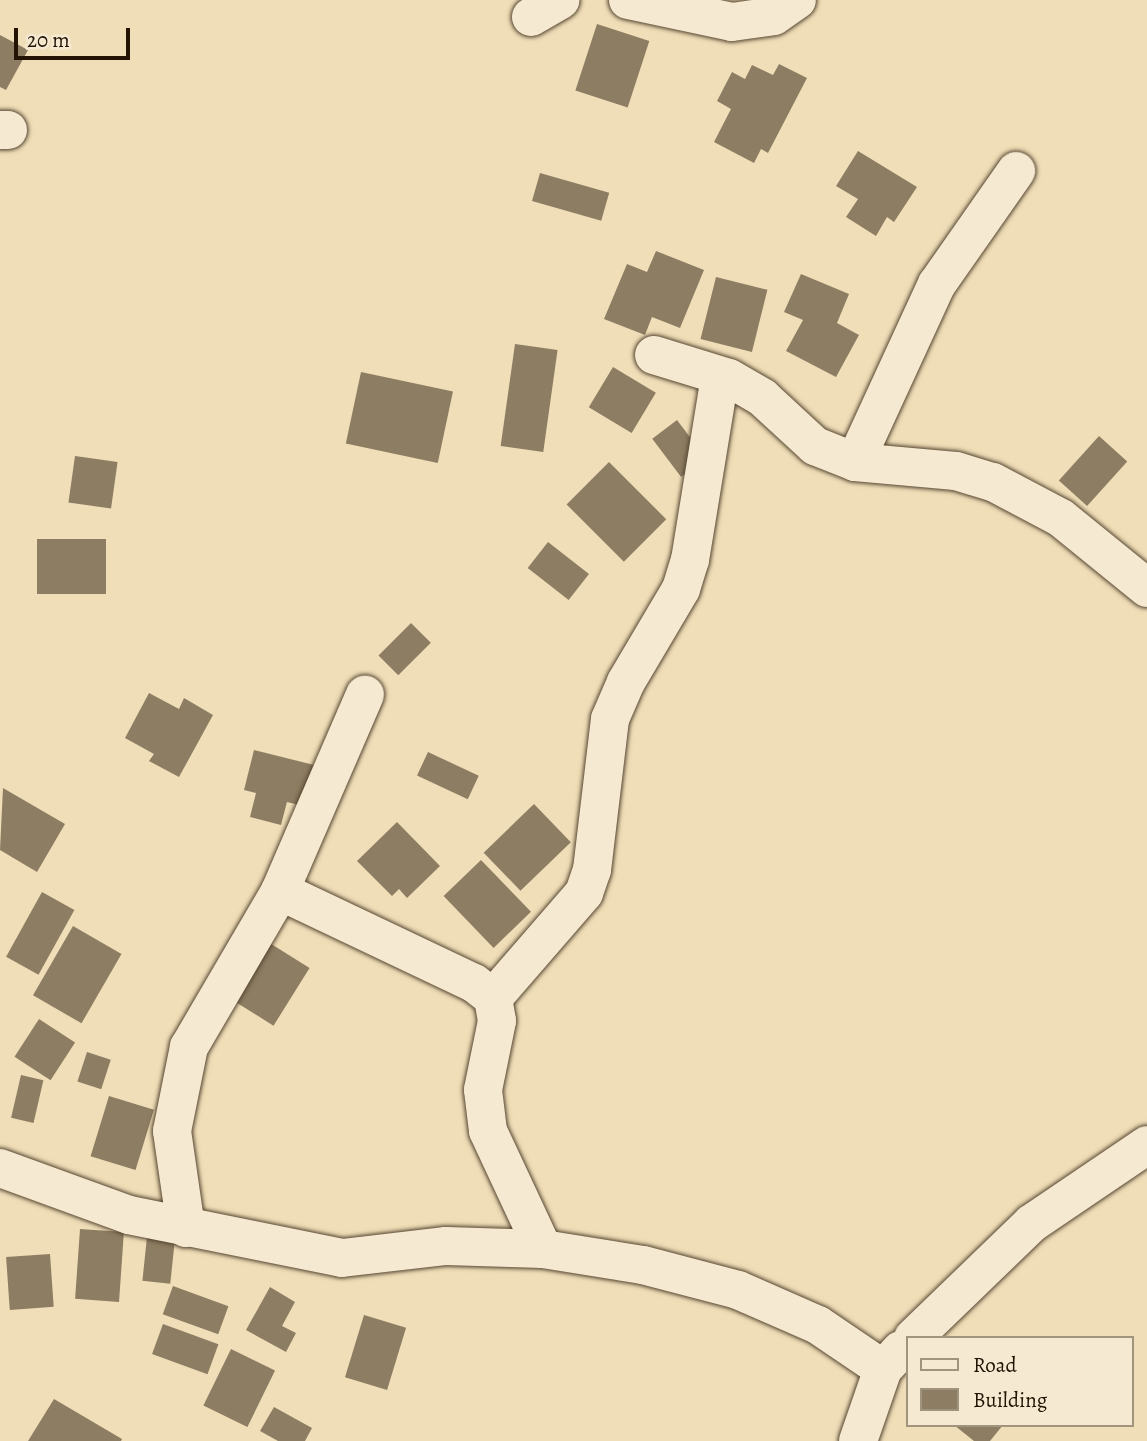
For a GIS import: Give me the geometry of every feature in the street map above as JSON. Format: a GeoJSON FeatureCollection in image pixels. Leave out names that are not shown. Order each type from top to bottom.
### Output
{"type":"FeatureCollection","features":[{"type":"Feature","properties":{"kind":"street"},"geometry":{"type":"LineString","coordinates":[[628,0],[732,22],[774,16],[797,0]]}},
{"type":"Feature","properties":{"kind":"street"},"geometry":{"type":"LineString","coordinates":[[855,462],[937,284],[1016,171]]}},
{"type":"Feature","properties":{"kind":"street"},"geometry":{"type":"LineString","coordinates":[[654,355],[720,376],[763,398],[815,446],[855,462],[956,471],[993,482],[1061,518],[1147,588]]}},
{"type":"Feature","properties":{"kind":"street"},"geometry":{"type":"LineString","coordinates":[[493,998],[584,893],[592,870],[610,719],[625,682],[681,589],[690,560],[720,376]]}},
{"type":"Feature","properties":{"kind":"street"},"geometry":{"type":"LineString","coordinates":[[186,1228],[172,1131],[189,1047],[280,891],[365,695]]}},
{"type":"Feature","properties":{"kind":"street"},"geometry":{"type":"LineString","coordinates":[[280,891],[474,983],[493,998],[497,1021],[483,1090],[488,1131],[543,1250]]}},
{"type":"Feature","properties":{"kind":"street"},"geometry":{"type":"LineString","coordinates":[[915,1336],[1032,1223],[1147,1145]]}},
{"type":"Feature","properties":{"kind":"street"},"geometry":{"type":"LineString","coordinates":[[0,1168],[69,1197],[186,1228],[342,1258],[446,1246],[543,1250],[643,1265],[738,1290],[895,1356],[858,1441]]}},
{"type":"Feature","properties":{"kind":"building"},"geometry":{"type":"Polygon","coordinates":[[[597,24],[649,41],[628,108],[575,91],[597,24]]]}},
{"type":"Feature","properties":{"kind":"building"},"geometry":{"type":"Polygon","coordinates":[[[0,35],[28,50],[6,90],[0,87],[0,35]]]}},
{"type":"Feature","properties":{"kind":"building"},"geometry":{"type":"Polygon","coordinates":[[[779,64],[807,78],[768,153],[761,149],[754,163],[714,142],[731,109],[717,101],[732,72],[745,79],[752,65],[773,75],[779,64]]]}},
{"type":"Feature","properties":{"kind":"building"},"geometry":{"type":"Polygon","coordinates":[[[858,151],[917,187],[894,222],[887,217],[876,236],[846,217],[858,199],[836,186],[858,151]]]}},
{"type":"Feature","properties":{"kind":"building"},"geometry":{"type":"Polygon","coordinates":[[[540,173],[609,193],[601,221],[532,201],[540,173]]]}},
{"type":"Feature","properties":{"kind":"building"},"geometry":{"type":"Polygon","coordinates":[[[656,251],[704,270],[680,328],[652,317],[645,335],[604,319],[627,264],[647,272],[656,251]]]}},
{"type":"Feature","properties":{"kind":"building"},"geometry":{"type":"Polygon","coordinates":[[[801,274],[849,294],[837,323],[859,335],[836,377],[786,351],[803,320],[784,312],[801,274]]]}},
{"type":"Feature","properties":{"kind":"building"},"geometry":{"type":"Polygon","coordinates":[[[716,277],[767,290],[752,352],[701,339],[716,277]]]}},
{"type":"Feature","properties":{"kind":"building"},"geometry":{"type":"Polygon","coordinates":[[[515,344],[558,350],[543,452],[501,446],[515,344]]]}},
{"type":"Feature","properties":{"kind":"building"},"geometry":{"type":"Polygon","coordinates":[[[613,367],[656,393],[632,433],[589,407],[613,367]]]}},
{"type":"Feature","properties":{"kind":"building"},"geometry":{"type":"Polygon","coordinates":[[[361,372],[453,392],[438,463],[346,443],[361,372]]]}},
{"type":"Feature","properties":{"kind":"building"},"geometry":{"type":"Polygon","coordinates":[[[677,420],[706,458],[681,477],[652,439],[677,420]]]}},
{"type":"Feature","properties":{"kind":"building"},"geometry":{"type":"Polygon","coordinates":[[[1099,436],[1127,461],[1087,506],[1059,481],[1099,436]]]}},
{"type":"Feature","properties":{"kind":"building"},"geometry":{"type":"Polygon","coordinates":[[[75,456],[118,462],[111,509],[68,503],[75,456]]]}},
{"type":"Feature","properties":{"kind":"building"},"geometry":{"type":"Polygon","coordinates":[[[609,462],[666,519],[624,562],[567,504],[609,462]]]}},
{"type":"Feature","properties":{"kind":"building"},"geometry":{"type":"Polygon","coordinates":[[[37,539],[106,539],[106,594],[37,594],[37,539]]]}},
{"type":"Feature","properties":{"kind":"building"},"geometry":{"type":"Polygon","coordinates":[[[548,542],[589,574],[569,600],[528,568],[548,542]]]}},
{"type":"Feature","properties":{"kind":"building"},"geometry":{"type":"Polygon","coordinates":[[[411,623],[431,643],[398,675],[378,656],[411,623]]]}},
{"type":"Feature","properties":{"kind":"building"},"geometry":{"type":"Polygon","coordinates":[[[149,693],[179,709],[184,698],[213,715],[179,777],[149,761],[154,754],[125,738],[149,693]]]}},
{"type":"Feature","properties":{"kind":"building"},"geometry":{"type":"Polygon","coordinates":[[[254,750],[318,766],[308,807],[287,802],[281,825],[250,817],[256,793],[244,790],[254,750]]]}},
{"type":"Feature","properties":{"kind":"building"},"geometry":{"type":"Polygon","coordinates":[[[428,752],[479,776],[468,799],[417,776],[428,752]]]}},
{"type":"Feature","properties":{"kind":"building"},"geometry":{"type":"Polygon","coordinates":[[[3,788],[65,824],[37,872],[0,850],[3,788]]]}},
{"type":"Feature","properties":{"kind":"building"},"geometry":{"type":"Polygon","coordinates":[[[534,804],[571,842],[520,891],[484,853],[534,804]]]}},
{"type":"Feature","properties":{"kind":"building"},"geometry":{"type":"Polygon","coordinates":[[[397,822],[440,866],[407,898],[399,889],[392,896],[357,861],[397,822]]]}},
{"type":"Feature","properties":{"kind":"building"},"geometry":{"type":"Polygon","coordinates":[[[481,860],[531,912],[494,948],[444,896],[481,860]]]}},
{"type":"Feature","properties":{"kind":"building"},"geometry":{"type":"Polygon","coordinates":[[[42,892],[74,910],[38,975],[6,957],[42,892]]]}},
{"type":"Feature","properties":{"kind":"building"},"geometry":{"type":"Polygon","coordinates":[[[73,926],[121,954],[81,1023],[33,995],[73,926]]]}},
{"type":"Feature","properties":{"kind":"building"},"geometry":{"type":"Polygon","coordinates":[[[268,942],[310,968],[274,1026],[232,1000],[268,942]]]}},
{"type":"Feature","properties":{"kind":"building"},"geometry":{"type":"Polygon","coordinates":[[[39,1019],[75,1042],[51,1080],[14,1057],[39,1019]]]}},
{"type":"Feature","properties":{"kind":"building"},"geometry":{"type":"Polygon","coordinates":[[[87,1052],[111,1060],[101,1089],[77,1081],[87,1052]]]}},
{"type":"Feature","properties":{"kind":"building"},"geometry":{"type":"Polygon","coordinates":[[[21,1075],[43,1080],[34,1123],[11,1118],[21,1075]]]}},
{"type":"Feature","properties":{"kind":"building"},"geometry":{"type":"Polygon","coordinates":[[[109,1096],[154,1110],[136,1170],[91,1156],[109,1096]]]}},
{"type":"Feature","properties":{"kind":"building"},"geometry":{"type":"Polygon","coordinates":[[[80,1229],[124,1232],[119,1302],[75,1299],[80,1229]]]}},
{"type":"Feature","properties":{"kind":"building"},"geometry":{"type":"Polygon","coordinates":[[[147,1237],[175,1240],[170,1284],[142,1281],[147,1237]]]}},
{"type":"Feature","properties":{"kind":"building"},"geometry":{"type":"Polygon","coordinates":[[[50,1254],[54,1307],[10,1310],[6,1257],[50,1254]]]}},
{"type":"Feature","properties":{"kind":"building"},"geometry":{"type":"Polygon","coordinates":[[[173,1286],[228,1306],[218,1334],[163,1314],[173,1286]]]}},
{"type":"Feature","properties":{"kind":"building"},"geometry":{"type":"Polygon","coordinates":[[[270,1287],[295,1302],[282,1326],[296,1333],[286,1352],[246,1330],[270,1287]]]}},
{"type":"Feature","properties":{"kind":"building"},"geometry":{"type":"Polygon","coordinates":[[[364,1315],[406,1328],[387,1390],[345,1377],[364,1315]]]}},
{"type":"Feature","properties":{"kind":"building"},"geometry":{"type":"Polygon","coordinates":[[[163,1324],[218,1344],[207,1374],[152,1354],[163,1324]]]}},
{"type":"Feature","properties":{"kind":"building"},"geometry":{"type":"Polygon","coordinates":[[[231,1349],[275,1370],[247,1427],[203,1406],[231,1349]]]}},
{"type":"Feature","properties":{"kind":"building"},"geometry":{"type":"Polygon","coordinates":[[[54,1399],[122,1439],[121,1441],[28,1441],[54,1399]]]}},
{"type":"Feature","properties":{"kind":"building"},"geometry":{"type":"Polygon","coordinates":[[[274,1407],[312,1428],[305,1441],[278,1441],[260,1431],[274,1407]]]}},
{"type":"Feature","properties":{"kind":"building"},"geometry":{"type":"Polygon","coordinates":[[[956,1427],[1001,1427],[990,1441],[974,1441],[956,1427]]]}}]}
